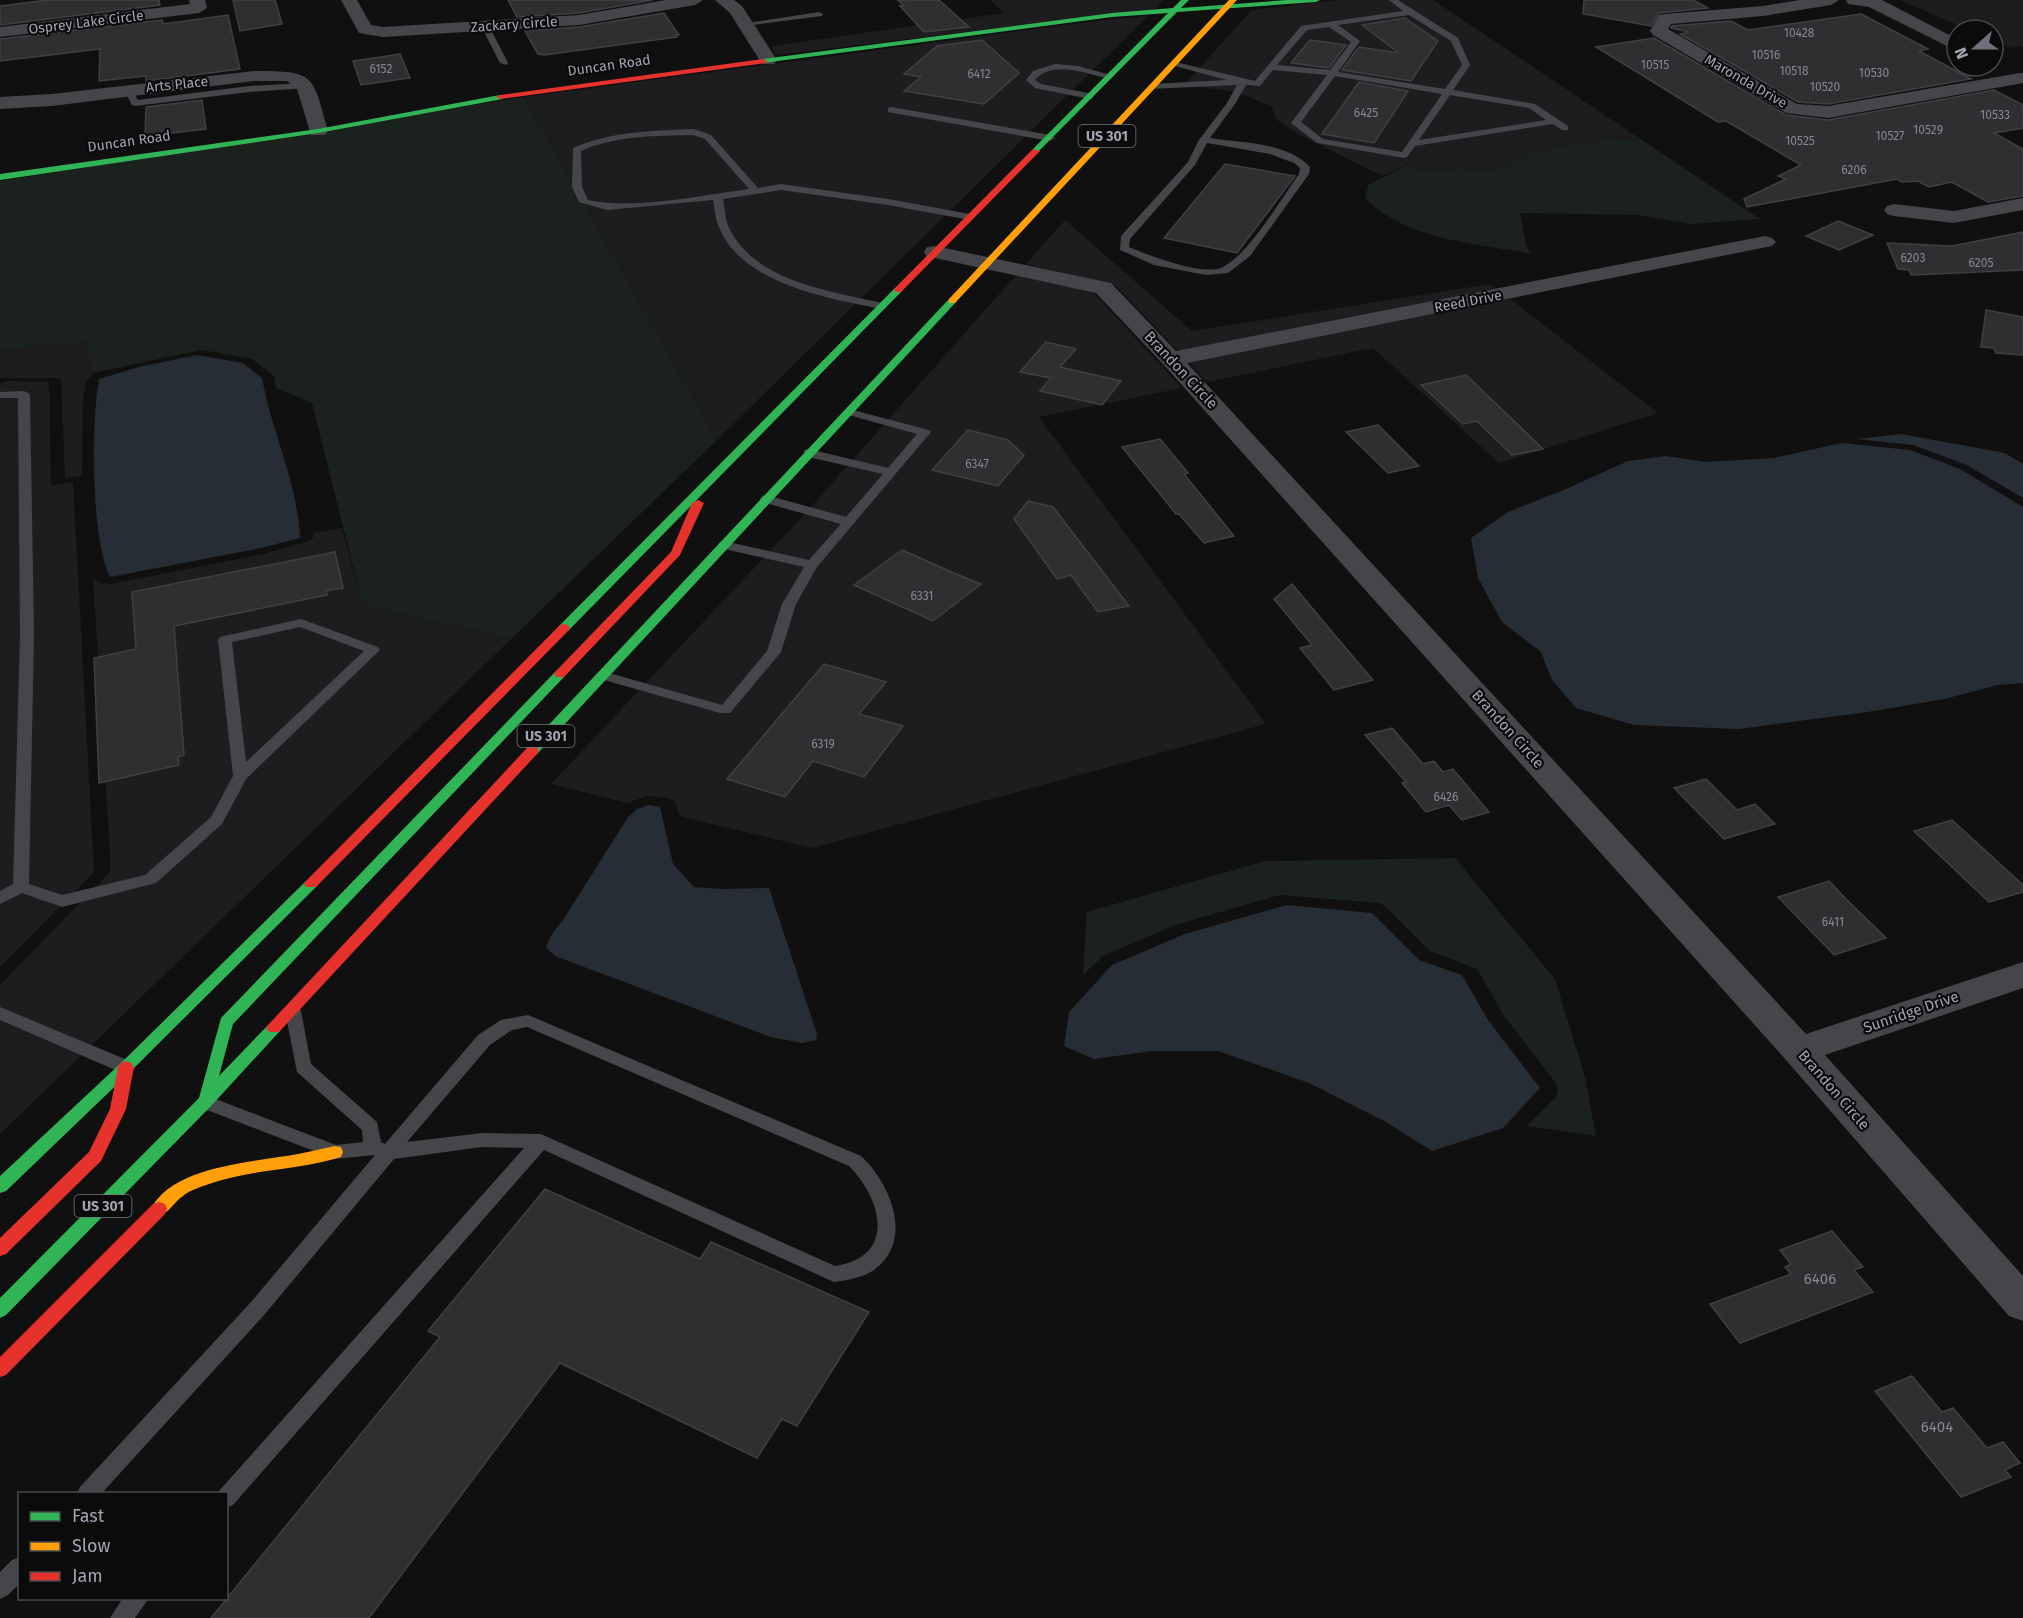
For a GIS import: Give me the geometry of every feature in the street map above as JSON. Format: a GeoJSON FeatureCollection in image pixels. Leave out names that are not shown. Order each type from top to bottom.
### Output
{"type":"FeatureCollection","features":[{"type":"Feature","properties":{"kind":"main road","name":"US 301"},"geometry":{"type":"LineString","coordinates":[[0,1186],[126,1067],[1185,0]]}},
{"type":"Feature","properties":{"kind":"main road","name":"Duncan Road"},"geometry":{"type":"LineString","coordinates":[[0,177],[318,131],[461,103],[768,60],[1084,18],[1229,4],[1316,0]]}},
{"type":"Feature","properties":{"kind":"main road","name":"US 301"},"geometry":{"type":"LineString","coordinates":[[0,1310],[205,1102],[1229,4]]}},
{"type":"Feature","properties":{"kind":"main road"},"geometry":{"type":"LineString","coordinates":[[205,1102],[226,1022],[676,553],[706,484]]}},
{"type":"Feature","properties":{"kind":"main road"},"geometry":{"type":"LineString","coordinates":[[0,1249],[95,1156],[118,1109],[126,1067]]}},
{"type":"Feature","properties":{"kind":"main road"},"geometry":{"type":"LineString","coordinates":[[0,1369],[177,1191],[199,1179],[231,1169],[298,1162],[335,1152]]}},
{"type":"Feature","properties":{"kind":"street","name":"Osprey Lake Circle"},"geometry":{"type":"LineString","coordinates":[[0,32],[199,8],[197,0]]}},
{"type":"Feature","properties":{"kind":"street","name":"Zackary Circle"},"geometry":{"type":"LineString","coordinates":[[349,0],[365,29],[371,32],[579,20],[695,0]]}},
{"type":"Feature","properties":{"kind":"street"},"geometry":{"type":"LineString","coordinates":[[1742,0],[1763,10]]}},
{"type":"Feature","properties":{"kind":"street","name":"Maronda Drive"},"geometry":{"type":"LineString","coordinates":[[1831,0],[1763,10],[1665,19],[1659,31],[1793,109],[1828,112],[2021,79]]}},
{"type":"Feature","properties":{"kind":"street"},"geometry":{"type":"LineString","coordinates":[[1854,0],[1873,2],[1945,40]]}},
{"type":"Feature","properties":{"kind":"street"},"geometry":{"type":"LineString","coordinates":[[735,11],[768,60]]}},
{"type":"Feature","properties":{"kind":"street","name":"Maronda Drive"},"geometry":{"type":"LineString","coordinates":[[2005,70],[2021,79]]}},
{"type":"Feature","properties":{"kind":"street","name":"Arts Place"},"geometry":{"type":"LineString","coordinates":[[0,103],[52,100],[254,76],[291,76],[304,86],[318,131]]}},
{"type":"Feature","properties":{"kind":"street"},"geometry":{"type":"LineString","coordinates":[[1894,210],[1954,217],[2023,204]]}},
{"type":"Feature","properties":{"kind":"street","name":"Reed Drive"},"geometry":{"type":"LineString","coordinates":[[1171,359],[1765,242]]}},
{"type":"Feature","properties":{"kind":"street","name":"Brandon Circle"},"geometry":{"type":"LineString","coordinates":[[935,252],[1103,288],[1171,359],[1799,1050],[2023,1304]]}},
{"type":"Feature","properties":{"kind":"street","name":"Sunridge Drive"},"geometry":{"type":"LineString","coordinates":[[1799,1050],[2023,975]]}},
{"type":"Feature","properties":{"kind":"lane"},"geometry":{"type":"LineString","coordinates":[[1331,24],[1356,41],[1296,123],[1320,141],[1404,155],[1466,65],[1455,40],[1393,0]]}},
{"type":"Feature","properties":{"kind":"lane"},"geometry":{"type":"LineString","coordinates":[[735,11],[819,14]]}},
{"type":"Feature","properties":{"kind":"lane"},"geometry":{"type":"LineString","coordinates":[[1174,63],[1257,84],[1304,28],[1410,12]]}},
{"type":"Feature","properties":{"kind":"lane"},"geometry":{"type":"LineString","coordinates":[[485,26],[504,63]]}},
{"type":"Feature","properties":{"kind":"lane"},"geometry":{"type":"LineString","coordinates":[[1090,96],[1038,86],[1030,80],[1038,70],[1050,67],[1110,76]]}},
{"type":"Feature","properties":{"kind":"lane"},"geometry":{"type":"LineString","coordinates":[[1271,67],[1331,73],[1532,106],[1565,128]]}},
{"type":"Feature","properties":{"kind":"lane"},"geometry":{"type":"LineString","coordinates":[[1152,87],[1243,82]]}},
{"type":"Feature","properties":{"kind":"lane"},"geometry":{"type":"LineString","coordinates":[[1204,140],[1283,154],[1299,160],[1305,167],[1304,174],[1246,254],[1224,271],[1206,272],[1154,262],[1124,248],[1125,238],[1192,163],[1204,140],[1231,104],[1243,82]]}},
{"type":"Feature","properties":{"kind":"lane"},"geometry":{"type":"LineString","coordinates":[[891,110],[1050,138]]}},
{"type":"Feature","properties":{"kind":"lane"},"geometry":{"type":"LineString","coordinates":[[1412,144],[1554,121]]}},
{"type":"Feature","properties":{"kind":"lane"},"geometry":{"type":"LineString","coordinates":[[755,190],[708,137],[694,132],[625,135],[594,142],[576,150],[577,187],[585,202],[607,207],[755,190],[798,188],[970,217]]}},
{"type":"Feature","properties":{"kind":"lane"},"geometry":{"type":"LineString","coordinates":[[717,195],[725,231],[740,249],[763,269],[817,293],[882,306]]}},
{"type":"Feature","properties":{"kind":"lane"},"geometry":{"type":"LineString","coordinates":[[0,395],[24,394],[27,636],[21,887]]}},
{"type":"Feature","properties":{"kind":"lane"},"geometry":{"type":"LineString","coordinates":[[602,675],[725,710],[774,651],[789,604],[812,566],[925,432],[849,412]]}},
{"type":"Feature","properties":{"kind":"lane"},"geometry":{"type":"LineString","coordinates":[[808,453],[891,472]]}},
{"type":"Feature","properties":{"kind":"lane"},"geometry":{"type":"LineString","coordinates":[[766,499],[849,522]]}},
{"type":"Feature","properties":{"kind":"lane"},"geometry":{"type":"LineString","coordinates":[[724,545],[812,566]]}},
{"type":"Feature","properties":{"kind":"lane"},"geometry":{"type":"LineString","coordinates":[[0,898],[21,887],[62,901],[150,879],[217,820],[240,776],[373,650],[301,623],[225,640],[240,776]]}},
{"type":"Feature","properties":{"kind":"lane"},"geometry":{"type":"LineString","coordinates":[[293,1008],[303,1067],[371,1127],[380,1149]]}},
{"type":"Feature","properties":{"kind":"lane"},"geometry":{"type":"LineString","coordinates":[[0,1013],[126,1067]]}},
{"type":"Feature","properties":{"kind":"lane"},"geometry":{"type":"LineString","coordinates":[[89,1492],[258,1308],[380,1149],[499,1026],[515,1021],[528,1021],[855,1161],[873,1180],[882,1199],[887,1218],[886,1239],[877,1256],[860,1269],[845,1274],[834,1274],[541,1141],[482,1140],[380,1149],[352,1152],[335,1152],[205,1102]]}},
{"type":"Feature","properties":{"kind":"lane"},"geometry":{"type":"LineString","coordinates":[[228,1496],[541,1141]]}},
{"type":"Feature","properties":{"kind":"lane"},"geometry":{"type":"LineString","coordinates":[[0,1588],[18,1569]]}},
{"type":"Feature","properties":{"kind":"lane"},"geometry":{"type":"LineString","coordinates":[[121,1618],[137,1600]]}},
{"type":"Feature","properties":{"kind":"shaded area"},"geometry":{"type":"Polygon","coordinates":[[[990,0],[1163,0],[1155,9],[776,55],[771,46],[1004,13],[990,0]]]}},
{"type":"Feature","properties":{"kind":"shaded area"},"geometry":{"type":"Polygon","coordinates":[[[1341,0],[1433,0],[1642,140],[1606,139],[1530,151],[1506,169],[1420,171],[1411,163],[1382,176],[1298,134],[1277,120],[1271,106],[1236,92],[1184,85],[1252,10],[1341,0]]]}},
{"type":"Feature","properties":{"kind":"shaded area"},"geometry":{"type":"Polygon","coordinates":[[[1900,0],[2023,0],[2023,46],[2010,48],[2005,46],[2005,18],[1945,20],[1900,0]]]}},
{"type":"Feature","properties":{"kind":"shaded area"},"geometry":{"type":"Polygon","coordinates":[[[1148,16],[717,440],[524,97],[1087,22],[1148,16]]]}},
{"type":"Feature","properties":{"kind":"shaded area"},"geometry":{"type":"Polygon","coordinates":[[[524,97],[717,440],[511,639],[363,606],[312,403],[276,388],[274,376],[252,359],[202,350],[92,373],[88,340],[0,351],[0,181],[524,97]]]}},
{"type":"Feature","properties":{"kind":"shaded area"},"geometry":{"type":"Polygon","coordinates":[[[1606,139],[1642,140],[1760,219],[1692,224],[1639,215],[1520,213],[1526,244],[1531,254],[1465,243],[1423,232],[1383,213],[1365,199],[1368,185],[1411,163],[1420,171],[1506,169],[1530,151],[1606,139]]]}},
{"type":"Feature","properties":{"kind":"shaded area"},"geometry":{"type":"Polygon","coordinates":[[[1065,220],[1192,331],[1490,284],[1497,289],[1178,351],[1115,285],[1026,264],[1065,220]]]}},
{"type":"Feature","properties":{"kind":"shaded area"},"geometry":{"type":"Polygon","coordinates":[[[1017,274],[1093,292],[1182,388],[1039,417],[1266,724],[812,848],[679,816],[675,801],[667,798],[647,796],[627,803],[551,784],[803,516],[1017,274]]]}},
{"type":"Feature","properties":{"kind":"shaded area"},"geometry":{"type":"Polygon","coordinates":[[[1510,299],[1658,413],[1499,463],[1373,348],[1207,382],[1189,362],[1510,299]]]}},
{"type":"Feature","properties":{"kind":"shaded area"},"geometry":{"type":"Polygon","coordinates":[[[89,339],[92,376],[86,381],[83,400],[82,476],[65,478],[61,378],[0,378],[0,351],[89,339]]]}},
{"type":"Feature","properties":{"kind":"shaded area"},"geometry":{"type":"Polygon","coordinates":[[[197,355],[243,363],[262,378],[294,496],[300,538],[261,548],[110,577],[99,536],[94,480],[96,398],[99,379],[139,367],[197,355]]]}},
{"type":"Feature","properties":{"kind":"shaded area"},"geometry":{"type":"Polygon","coordinates":[[[8,381],[49,382],[51,486],[73,482],[94,872],[0,967],[0,383],[8,381]]]}},
{"type":"Feature","properties":{"kind":"shaded area"},"geometry":{"type":"Polygon","coordinates":[[[1901,434],[2005,453],[2023,464],[2023,498],[1967,465],[1913,445],[1857,439],[1901,434]]]}},
{"type":"Feature","properties":{"kind":"shaded area"},"geometry":{"type":"Polygon","coordinates":[[[1842,443],[1910,450],[1960,469],[2023,507],[2023,683],[1998,685],[1944,699],[1868,712],[1739,729],[1634,725],[1576,708],[1552,680],[1541,652],[1502,622],[1478,578],[1471,538],[1508,512],[1628,461],[1666,456],[1706,462],[1774,458],[1842,443]]]}},
{"type":"Feature","properties":{"kind":"shaded area"},"geometry":{"type":"Polygon","coordinates":[[[342,528],[363,606],[511,639],[0,1134],[0,985],[111,871],[93,575],[98,583],[111,584],[263,554],[307,542],[313,538],[314,533],[342,528]]]}},
{"type":"Feature","properties":{"kind":"shaded area"},"geometry":{"type":"Polygon","coordinates":[[[649,805],[660,807],[673,864],[694,887],[769,888],[817,1034],[816,1040],[802,1043],[771,1037],[555,956],[546,948],[550,937],[628,817],[637,809],[649,805]]]}},
{"type":"Feature","properties":{"kind":"shaded area"},"geometry":{"type":"Polygon","coordinates":[[[1455,858],[1555,979],[1585,1077],[1596,1136],[1527,1126],[1556,1097],[1558,1088],[1556,1083],[1504,1016],[1477,969],[1430,951],[1386,907],[1379,903],[1280,895],[1175,925],[1103,956],[1083,975],[1087,912],[1265,861],[1455,858]]]}},
{"type":"Feature","properties":{"kind":"shaded area"},"geometry":{"type":"Polygon","coordinates":[[[1287,905],[1372,913],[1419,960],[1462,975],[1488,1020],[1540,1088],[1503,1128],[1432,1151],[1386,1122],[1309,1083],[1218,1051],[1152,1051],[1094,1059],[1064,1046],[1069,1012],[1112,965],[1185,934],[1287,905]]]}},
{"type":"Feature","properties":{"kind":"building"},"geometry":{"type":"Polygon","coordinates":[[[48,0],[159,0],[160,5],[0,25],[0,6],[48,0]]]}},
{"type":"Feature","properties":{"kind":"building"},"geometry":{"type":"Polygon","coordinates":[[[233,0],[275,0],[282,24],[240,31],[233,0]]]}},
{"type":"Feature","properties":{"kind":"building"},"geometry":{"type":"Polygon","coordinates":[[[508,0],[653,0],[579,13],[517,17],[508,0]]]}},
{"type":"Feature","properties":{"kind":"building"},"geometry":{"type":"Polygon","coordinates":[[[898,0],[939,0],[969,27],[924,32],[900,6],[904,6],[898,0]]]}},
{"type":"Feature","properties":{"kind":"building"},"geometry":{"type":"Polygon","coordinates":[[[1584,0],[1693,0],[1708,8],[1659,13],[1651,26],[1583,14],[1584,0]]]}},
{"type":"Feature","properties":{"kind":"building"},"geometry":{"type":"Polygon","coordinates":[[[664,13],[679,35],[675,35],[677,37],[544,55],[538,54],[525,31],[579,27],[664,13]]]}},
{"type":"Feature","properties":{"kind":"building"},"geometry":{"type":"Polygon","coordinates":[[[1861,14],[1928,49],[1919,51],[1945,65],[1945,78],[1971,79],[1828,104],[1798,102],[1680,34],[1689,32],[1671,28],[1672,26],[1731,21],[1748,30],[1861,14]]]}},
{"type":"Feature","properties":{"kind":"building"},"geometry":{"type":"Polygon","coordinates":[[[228,15],[240,69],[146,81],[146,76],[99,81],[100,49],[0,61],[0,39],[162,20],[163,24],[228,15]]]}},
{"type":"Feature","properties":{"kind":"building"},"geometry":{"type":"Polygon","coordinates":[[[1405,18],[1438,41],[1411,81],[1342,70],[1359,47],[1399,53],[1362,25],[1405,18]]]}},
{"type":"Feature","properties":{"kind":"building"},"geometry":{"type":"Polygon","coordinates":[[[1654,38],[1786,115],[1828,120],[1994,90],[2023,105],[2023,128],[1994,133],[2023,149],[2023,196],[1988,202],[1952,182],[1929,187],[1918,181],[1902,182],[1897,179],[1747,207],[1744,199],[1786,179],[1778,176],[1801,165],[1726,121],[1718,122],[1596,47],[1654,38]]]}},
{"type":"Feature","properties":{"kind":"building"},"geometry":{"type":"Polygon","coordinates":[[[982,40],[1019,73],[984,104],[904,91],[921,77],[904,74],[937,46],[982,40]]]}},
{"type":"Feature","properties":{"kind":"building"},"geometry":{"type":"Polygon","coordinates":[[[1310,40],[1346,45],[1329,68],[1291,63],[1310,40]]]}},
{"type":"Feature","properties":{"kind":"building"},"geometry":{"type":"Polygon","coordinates":[[[400,54],[410,78],[361,85],[353,61],[400,54]]]}},
{"type":"Feature","properties":{"kind":"building"},"geometry":{"type":"Polygon","coordinates":[[[1359,82],[1408,91],[1374,143],[1322,134],[1359,82]]]}},
{"type":"Feature","properties":{"kind":"building"},"geometry":{"type":"Polygon","coordinates":[[[202,100],[206,129],[145,136],[146,107],[202,100]]]}},
{"type":"Feature","properties":{"kind":"building"},"geometry":{"type":"Polygon","coordinates":[[[1225,164],[1295,176],[1237,253],[1164,238],[1225,164]]]}},
{"type":"Feature","properties":{"kind":"building"},"geometry":{"type":"Polygon","coordinates":[[[1838,221],[1873,235],[1839,250],[1806,236],[1838,221]]]}},
{"type":"Feature","properties":{"kind":"building"},"geometry":{"type":"Polygon","coordinates":[[[2023,232],[2023,270],[1911,275],[1909,270],[1898,269],[1887,243],[1952,246],[2023,232]]]}},
{"type":"Feature","properties":{"kind":"building"},"geometry":{"type":"Polygon","coordinates":[[[1986,310],[2023,317],[2023,355],[1996,353],[1994,348],[1981,347],[1986,310]]]}},
{"type":"Feature","properties":{"kind":"building"},"geometry":{"type":"Polygon","coordinates":[[[1046,342],[1076,349],[1060,367],[1121,381],[1102,405],[1040,391],[1051,378],[1020,372],[1046,342]]]}},
{"type":"Feature","properties":{"kind":"building"},"geometry":{"type":"Polygon","coordinates":[[[1466,375],[1543,449],[1512,455],[1477,421],[1463,424],[1421,385],[1466,375]]]}},
{"type":"Feature","properties":{"kind":"building"},"geometry":{"type":"Polygon","coordinates":[[[1378,425],[1419,466],[1388,473],[1346,432],[1378,425]]]}},
{"type":"Feature","properties":{"kind":"building"},"geometry":{"type":"Polygon","coordinates":[[[968,430],[1008,440],[1024,455],[998,486],[932,470],[968,430]]]}},
{"type":"Feature","properties":{"kind":"building"},"geometry":{"type":"Polygon","coordinates":[[[1160,439],[1188,473],[1184,474],[1234,536],[1204,543],[1179,514],[1176,514],[1122,447],[1160,439]]]}},
{"type":"Feature","properties":{"kind":"building"},"geometry":{"type":"Polygon","coordinates":[[[1028,501],[1053,507],[1129,606],[1098,612],[1071,575],[1057,579],[1014,519],[1028,501]]]}},
{"type":"Feature","properties":{"kind":"building"},"geometry":{"type":"Polygon","coordinates":[[[902,550],[981,584],[933,621],[854,585],[902,550]]]}},
{"type":"Feature","properties":{"kind":"building"},"geometry":{"type":"Polygon","coordinates":[[[335,552],[343,588],[326,591],[327,595],[174,626],[184,755],[178,757],[179,765],[99,783],[94,658],[136,649],[132,592],[335,552]]]}},
{"type":"Feature","properties":{"kind":"building"},"geometry":{"type":"Polygon","coordinates":[[[1292,584],[1373,680],[1334,690],[1300,648],[1312,645],[1274,599],[1292,584]]]}},
{"type":"Feature","properties":{"kind":"building"},"geometry":{"type":"Polygon","coordinates":[[[824,664],[886,682],[859,714],[903,726],[864,777],[813,761],[785,797],[727,779],[824,664]]]}},
{"type":"Feature","properties":{"kind":"building"},"geometry":{"type":"Polygon","coordinates":[[[1392,728],[1423,764],[1434,761],[1443,772],[1453,769],[1489,812],[1462,820],[1449,805],[1426,812],[1402,783],[1406,782],[1365,735],[1392,728]]]}},
{"type":"Feature","properties":{"kind":"building"},"geometry":{"type":"Polygon","coordinates":[[[1706,779],[1737,810],[1755,804],[1775,824],[1724,839],[1674,788],[1706,779]]]}},
{"type":"Feature","properties":{"kind":"building"},"geometry":{"type":"Polygon","coordinates":[[[1952,820],[2023,885],[2023,892],[1989,902],[1914,831],[1952,820]]]}},
{"type":"Feature","properties":{"kind":"building"},"geometry":{"type":"Polygon","coordinates":[[[1829,881],[1886,938],[1834,955],[1778,897],[1829,881]]]}},
{"type":"Feature","properties":{"kind":"building"},"geometry":{"type":"Polygon","coordinates":[[[545,1189],[700,1259],[711,1242],[869,1312],[797,1426],[782,1419],[757,1458],[560,1363],[369,1618],[211,1618],[228,1600],[440,1337],[428,1331],[545,1189]]]}},
{"type":"Feature","properties":{"kind":"building"},"geometry":{"type":"Polygon","coordinates":[[[1832,1231],[1863,1267],[1854,1270],[1873,1292],[1740,1343],[1710,1304],[1791,1274],[1785,1267],[1791,1264],[1780,1250],[1832,1231]]]}},
{"type":"Feature","properties":{"kind":"building"},"geometry":{"type":"Polygon","coordinates":[[[1912,1376],[1942,1412],[1953,1408],[1987,1448],[2003,1442],[2020,1463],[2005,1470],[2011,1477],[1961,1497],[1875,1391],[1912,1376]]]}},
{"type":"Feature","properties":{"kind":"traffic: fast"},"geometry":{"type":"LineString","coordinates":[[1036,151],[1185,0]]}},
{"type":"Feature","properties":{"kind":"traffic: fast"},"geometry":{"type":"LineString","coordinates":[[763,61],[1112,15],[1316,0]]}},
{"type":"Feature","properties":{"kind":"traffic: fast"},"geometry":{"type":"LineString","coordinates":[[0,177],[318,131],[500,97]]}},
{"type":"Feature","properties":{"kind":"traffic: fast"},"geometry":{"type":"LineString","coordinates":[[564,628],[898,290]]}},
{"type":"Feature","properties":{"kind":"traffic: fast"},"geometry":{"type":"LineString","coordinates":[[532,751],[952,301]]}},
{"type":"Feature","properties":{"kind":"traffic: fast"},"geometry":{"type":"LineString","coordinates":[[206,1097],[226,1022],[560,674]]}},
{"type":"Feature","properties":{"kind":"traffic: fast"},"geometry":{"type":"LineString","coordinates":[[0,1186],[126,1067],[311,884]]}},
{"type":"Feature","properties":{"kind":"traffic: fast"},"geometry":{"type":"LineString","coordinates":[[0,1310],[205,1102],[274,1028]]}},
{"type":"Feature","properties":{"kind":"traffic: slow"},"geometry":{"type":"LineString","coordinates":[[952,301],[1233,0]]}},
{"type":"Feature","properties":{"kind":"traffic: slow"},"geometry":{"type":"LineString","coordinates":[[159,1209],[177,1191],[209,1177],[335,1152]]}},
{"type":"Feature","properties":{"kind":"traffic: jam"},"geometry":{"type":"LineString","coordinates":[[500,97],[763,61]]}},
{"type":"Feature","properties":{"kind":"traffic: jam"},"geometry":{"type":"LineString","coordinates":[[898,290],[1036,151]]}},
{"type":"Feature","properties":{"kind":"traffic: jam"},"geometry":{"type":"LineString","coordinates":[[560,674],[676,553],[698,503]]}},
{"type":"Feature","properties":{"kind":"traffic: jam"},"geometry":{"type":"LineString","coordinates":[[311,884],[564,628]]}},
{"type":"Feature","properties":{"kind":"traffic: jam"},"geometry":{"type":"LineString","coordinates":[[274,1028],[532,751]]}},
{"type":"Feature","properties":{"kind":"traffic: jam"},"geometry":{"type":"LineString","coordinates":[[0,1249],[95,1156],[118,1109],[126,1067]]}},
{"type":"Feature","properties":{"kind":"traffic: jam"},"geometry":{"type":"LineString","coordinates":[[0,1369],[159,1209]]}}]}
